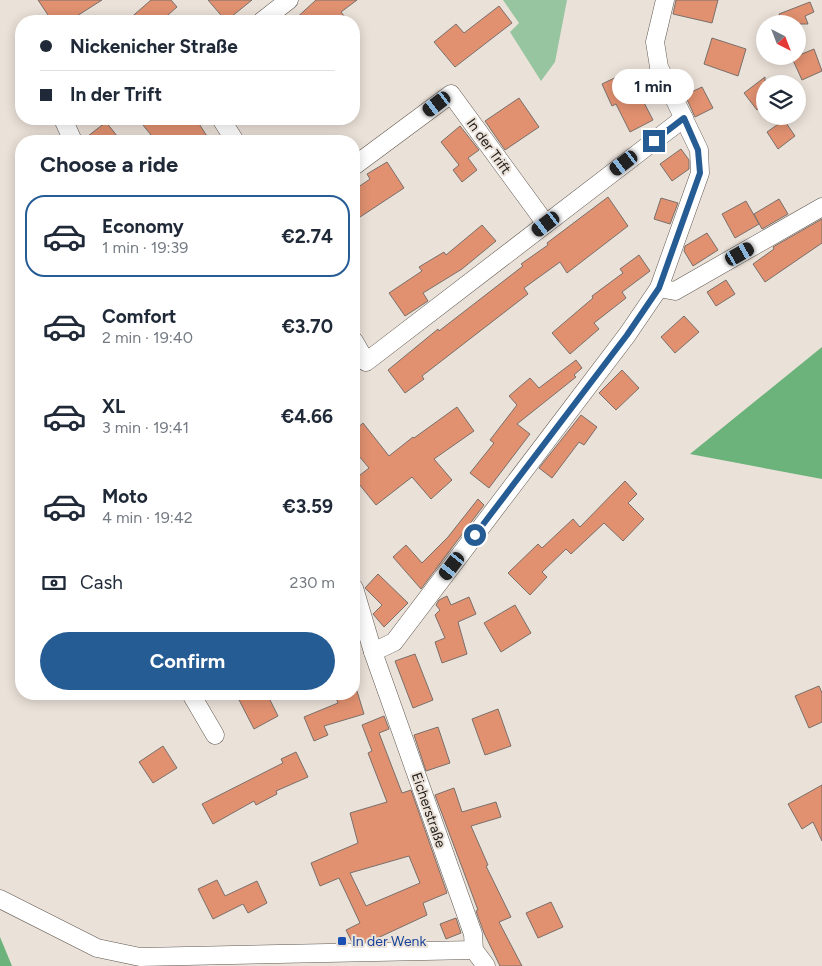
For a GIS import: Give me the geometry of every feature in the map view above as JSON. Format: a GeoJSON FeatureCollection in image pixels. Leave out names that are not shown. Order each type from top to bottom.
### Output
{"type":"FeatureCollection","features":[{"type":"Feature","properties":{"kind":"street"},"geometry":{"type":"LineString","coordinates":[[270,15],[289,0]]}},
{"type":"Feature","properties":{"kind":"street"},"geometry":{"type":"LineString","coordinates":[[373,652],[394,642],[627,335],[659,288],[700,173],[698,150],[659,67],[656,42],[665,0]]}},
{"type":"Feature","properties":{"kind":"street","name":"In der Trift"},"geometry":{"type":"LineString","coordinates":[[360,162],[451,94],[546,224]]}},
{"type":"Feature","properties":{"kind":"street"},"geometry":{"type":"LineString","coordinates":[[360,352],[366,362],[684,118]]}},
{"type":"Feature","properties":{"kind":"street"},"geometry":{"type":"LineString","coordinates":[[659,288],[674,291],[822,207]]}},
{"type":"Feature","properties":{"kind":"street","name":"Eicherstraße"},"geometry":{"type":"LineString","coordinates":[[360,608],[373,652],[473,934],[474,950],[486,966]]}},
{"type":"Feature","properties":{"kind":"street"},"geometry":{"type":"LineString","coordinates":[[195,700],[215,735]]}},
{"type":"Feature","properties":{"kind":"street"},"geometry":{"type":"LineString","coordinates":[[0,899],[96,948],[140,962],[474,950]]}},
{"type":"Feature","properties":{"kind":"green space"},"geometry":{"type":"Polygon","coordinates":[[[503,0],[567,0],[555,62],[541,81],[510,32],[519,23],[503,0]]]}},
{"type":"Feature","properties":{"kind":"green space"},"geometry":{"type":"Polygon","coordinates":[[[822,347],[822,479],[690,454],[822,347]]]}},
{"type":"Feature","properties":{"kind":"green space"},"geometry":{"type":"Polygon","coordinates":[[[0,937],[12,966],[0,966],[0,937]]]}},
{"type":"Feature","properties":{"kind":"building"},"geometry":{"type":"Polygon","coordinates":[[[38,0],[102,0],[78,15],[48,15],[38,0]]]}},
{"type":"Feature","properties":{"kind":"building"},"geometry":{"type":"Polygon","coordinates":[[[151,0],[171,0],[177,7],[168,15],[134,15],[151,0]]]}},
{"type":"Feature","properties":{"kind":"building"},"geometry":{"type":"Polygon","coordinates":[[[208,0],[252,0],[233,15],[221,15],[208,0]]]}},
{"type":"Feature","properties":{"kind":"building"},"geometry":{"type":"Polygon","coordinates":[[[316,0],[357,0],[341,12],[343,15],[300,15],[316,0]]]}},
{"type":"Feature","properties":{"kind":"building"},"geometry":{"type":"Polygon","coordinates":[[[676,0],[718,0],[712,23],[673,14],[676,0]]]}},
{"type":"Feature","properties":{"kind":"building"},"geometry":{"type":"Polygon","coordinates":[[[810,2],[814,12],[806,16],[779,14],[810,2]]]}},
{"type":"Feature","properties":{"kind":"building"},"geometry":{"type":"Polygon","coordinates":[[[499,6],[512,23],[455,67],[434,42],[456,24],[464,33],[499,6]]]}},
{"type":"Feature","properties":{"kind":"building"},"geometry":{"type":"Polygon","coordinates":[[[712,38],[746,49],[738,76],[704,64],[712,38]]]}},
{"type":"Feature","properties":{"kind":"building"},"geometry":{"type":"Polygon","coordinates":[[[814,49],[822,71],[806,78],[806,75],[800,75],[795,65],[806,65],[806,52],[814,49]]]}},
{"type":"Feature","properties":{"kind":"building"},"geometry":{"type":"Polygon","coordinates":[[[631,70],[642,92],[639,93],[653,120],[630,132],[616,104],[612,106],[602,84],[631,70]]]}},
{"type":"Feature","properties":{"kind":"building"},"geometry":{"type":"Polygon","coordinates":[[[756,84],[756,109],[744,93],[756,84]]]}},
{"type":"Feature","properties":{"kind":"building"},"geometry":{"type":"Polygon","coordinates":[[[702,87],[713,108],[695,117],[685,95],[702,87]]]}},
{"type":"Feature","properties":{"kind":"building"},"geometry":{"type":"Polygon","coordinates":[[[519,98],[539,127],[505,150],[485,121],[519,98]]]}},
{"type":"Feature","properties":{"kind":"building"},"geometry":{"type":"Polygon","coordinates":[[[102,125],[108,125],[116,135],[89,135],[102,125]]]}},
{"type":"Feature","properties":{"kind":"building"},"geometry":{"type":"Polygon","coordinates":[[[143,125],[200,125],[206,135],[151,135],[143,125]]]}},
{"type":"Feature","properties":{"kind":"building"},"geometry":{"type":"Polygon","coordinates":[[[777,125],[787,125],[795,136],[778,149],[767,132],[777,125]]]}},
{"type":"Feature","properties":{"kind":"building"},"geometry":{"type":"Polygon","coordinates":[[[460,126],[479,150],[468,158],[477,170],[462,182],[453,170],[459,165],[441,142],[460,126]]]}},
{"type":"Feature","properties":{"kind":"building"},"geometry":{"type":"Polygon","coordinates":[[[681,149],[689,160],[689,169],[672,181],[660,164],[681,149]]]}},
{"type":"Feature","properties":{"kind":"building"},"geometry":{"type":"Polygon","coordinates":[[[387,162],[404,188],[360,217],[360,186],[370,179],[367,174],[387,162]]]}},
{"type":"Feature","properties":{"kind":"building"},"geometry":{"type":"Polygon","coordinates":[[[608,197],[628,226],[567,273],[560,262],[524,288],[528,294],[422,376],[424,379],[405,393],[388,370],[438,329],[439,331],[523,266],[521,264],[608,197]]]}},
{"type":"Feature","properties":{"kind":"building"},"geometry":{"type":"Polygon","coordinates":[[[661,198],[678,203],[670,224],[654,219],[661,198]]]}},
{"type":"Feature","properties":{"kind":"building"},"geometry":{"type":"Polygon","coordinates":[[[779,199],[788,214],[762,229],[754,214],[779,199]]]}},
{"type":"Feature","properties":{"kind":"building"},"geometry":{"type":"Polygon","coordinates":[[[746,201],[759,224],[735,238],[722,214],[746,201]]]}},
{"type":"Feature","properties":{"kind":"building"},"geometry":{"type":"Polygon","coordinates":[[[822,219],[822,243],[765,282],[753,264],[774,249],[773,247],[822,219]]]}},
{"type":"Feature","properties":{"kind":"building"},"geometry":{"type":"Polygon","coordinates":[[[482,225],[496,241],[462,269],[423,293],[428,301],[405,316],[389,293],[422,271],[419,267],[444,252],[446,255],[482,225]]]}},
{"type":"Feature","properties":{"kind":"building"},"geometry":{"type":"Polygon","coordinates":[[[707,233],[718,250],[693,266],[684,251],[685,246],[707,233]]]}},
{"type":"Feature","properties":{"kind":"building"},"geometry":{"type":"Polygon","coordinates":[[[639,255],[650,271],[622,292],[626,298],[594,323],[599,329],[570,354],[552,333],[593,298],[592,296],[623,273],[620,269],[639,255]]]}},
{"type":"Feature","properties":{"kind":"building"},"geometry":{"type":"Polygon","coordinates":[[[726,280],[735,294],[716,306],[707,292],[726,280]]]}},
{"type":"Feature","properties":{"kind":"building"},"geometry":{"type":"Polygon","coordinates":[[[684,316],[699,332],[675,353],[661,337],[684,316]]]}},
{"type":"Feature","properties":{"kind":"building"},"geometry":{"type":"Polygon","coordinates":[[[576,360],[582,368],[574,375],[576,377],[517,424],[530,434],[489,488],[470,473],[494,443],[490,440],[517,405],[509,396],[530,378],[539,388],[576,360]]]}},
{"type":"Feature","properties":{"kind":"building"},"geometry":{"type":"Polygon","coordinates":[[[622,370],[639,388],[616,410],[599,393],[622,370]]]}},
{"type":"Feature","properties":{"kind":"building"},"geometry":{"type":"Polygon","coordinates":[[[457,407],[474,431],[434,459],[452,480],[431,499],[412,477],[376,505],[360,485],[360,475],[369,468],[360,457],[360,426],[363,423],[389,456],[457,407]]]}},
{"type":"Feature","properties":{"kind":"building"},"geometry":{"type":"Polygon","coordinates":[[[581,415],[597,427],[584,445],[579,442],[552,478],[539,468],[581,415]]]}},
{"type":"Feature","properties":{"kind":"building"},"geometry":{"type":"Polygon","coordinates":[[[625,481],[637,494],[628,503],[644,519],[623,541],[604,523],[571,554],[566,549],[542,572],[547,577],[530,595],[508,573],[538,544],[542,548],[573,519],[580,527],[625,481]]]}},
{"type":"Feature","properties":{"kind":"building"},"geometry":{"type":"Polygon","coordinates":[[[478,499],[484,505],[421,589],[393,557],[406,545],[422,563],[448,537],[478,499]]]}},
{"type":"Feature","properties":{"kind":"building"},"geometry":{"type":"Polygon","coordinates":[[[378,574],[408,603],[384,627],[373,614],[382,605],[365,588],[378,574]]]}},
{"type":"Feature","properties":{"kind":"building"},"geometry":{"type":"Polygon","coordinates":[[[447,596],[451,605],[469,597],[476,614],[458,622],[467,654],[442,663],[435,642],[445,638],[435,615],[440,610],[436,605],[439,600],[447,596]]]}},
{"type":"Feature","properties":{"kind":"building"},"geometry":{"type":"Polygon","coordinates":[[[515,605],[531,633],[501,652],[484,623],[515,605]]]}},
{"type":"Feature","properties":{"kind":"building"},"geometry":{"type":"Polygon","coordinates":[[[415,654],[433,700],[413,708],[395,661],[415,654]]]}},
{"type":"Feature","properties":{"kind":"building"},"geometry":{"type":"Polygon","coordinates":[[[819,686],[822,693],[822,722],[809,728],[795,696],[819,686]]]}},
{"type":"Feature","properties":{"kind":"building"},"geometry":{"type":"Polygon","coordinates":[[[239,700],[270,700],[278,716],[254,729],[239,700]]]}},
{"type":"Feature","properties":{"kind":"building"},"geometry":{"type":"Polygon","coordinates":[[[337,700],[360,700],[364,714],[324,726],[328,735],[314,741],[304,717],[338,703],[337,700]]]}},
{"type":"Feature","properties":{"kind":"building"},"geometry":{"type":"Polygon","coordinates":[[[498,709],[511,746],[485,755],[472,719],[498,709]]]}},
{"type":"Feature","properties":{"kind":"building"},"geometry":{"type":"Polygon","coordinates":[[[384,716],[389,729],[379,733],[402,793],[411,790],[447,893],[423,903],[427,915],[369,942],[352,942],[346,930],[360,923],[339,878],[320,886],[311,863],[358,843],[350,813],[387,802],[368,753],[372,751],[362,725],[384,716]],[[409,856],[350,873],[366,906],[420,883],[409,856]]]}},
{"type":"Feature","properties":{"kind":"building"},"geometry":{"type":"Polygon","coordinates":[[[438,727],[450,763],[426,771],[414,735],[438,727]]]}},
{"type":"Feature","properties":{"kind":"building"},"geometry":{"type":"Polygon","coordinates":[[[163,746],[177,768],[153,783],[139,762],[163,746]]]}},
{"type":"Feature","properties":{"kind":"building"},"geometry":{"type":"Polygon","coordinates":[[[296,752],[308,777],[276,791],[277,794],[256,805],[254,801],[213,824],[202,804],[283,763],[281,759],[296,752]]]}},
{"type":"Feature","properties":{"kind":"building"},"geometry":{"type":"Polygon","coordinates":[[[822,785],[822,841],[813,822],[802,829],[788,804],[822,785]]]}},
{"type":"Feature","properties":{"kind":"building"},"geometry":{"type":"Polygon","coordinates":[[[454,788],[462,812],[496,802],[501,817],[471,826],[488,865],[486,866],[511,917],[499,922],[522,966],[500,966],[484,933],[476,911],[478,910],[435,795],[454,788]]]}},
{"type":"Feature","properties":{"kind":"building"},"geometry":{"type":"Polygon","coordinates":[[[217,880],[225,896],[257,881],[267,903],[248,913],[243,904],[213,919],[198,889],[217,880]]]}},
{"type":"Feature","properties":{"kind":"building"},"geometry":{"type":"Polygon","coordinates":[[[551,902],[563,927],[538,938],[526,913],[551,902]]]}},
{"type":"Feature","properties":{"kind":"building"},"geometry":{"type":"Polygon","coordinates":[[[456,918],[461,933],[446,939],[440,924],[456,918]]]}},
{"type":"Feature","properties":{"kind":"place","name":"In der Wenk"},"geometry":{"type":"Point","coordinates":[342,941]}},
{"type":"Feature","properties":{"kind":"route"},"geometry":{"type":"LineString","coordinates":[[475,535],[627,335],[659,288],[700,173],[698,150],[684,118],[654,141]]}}]}
